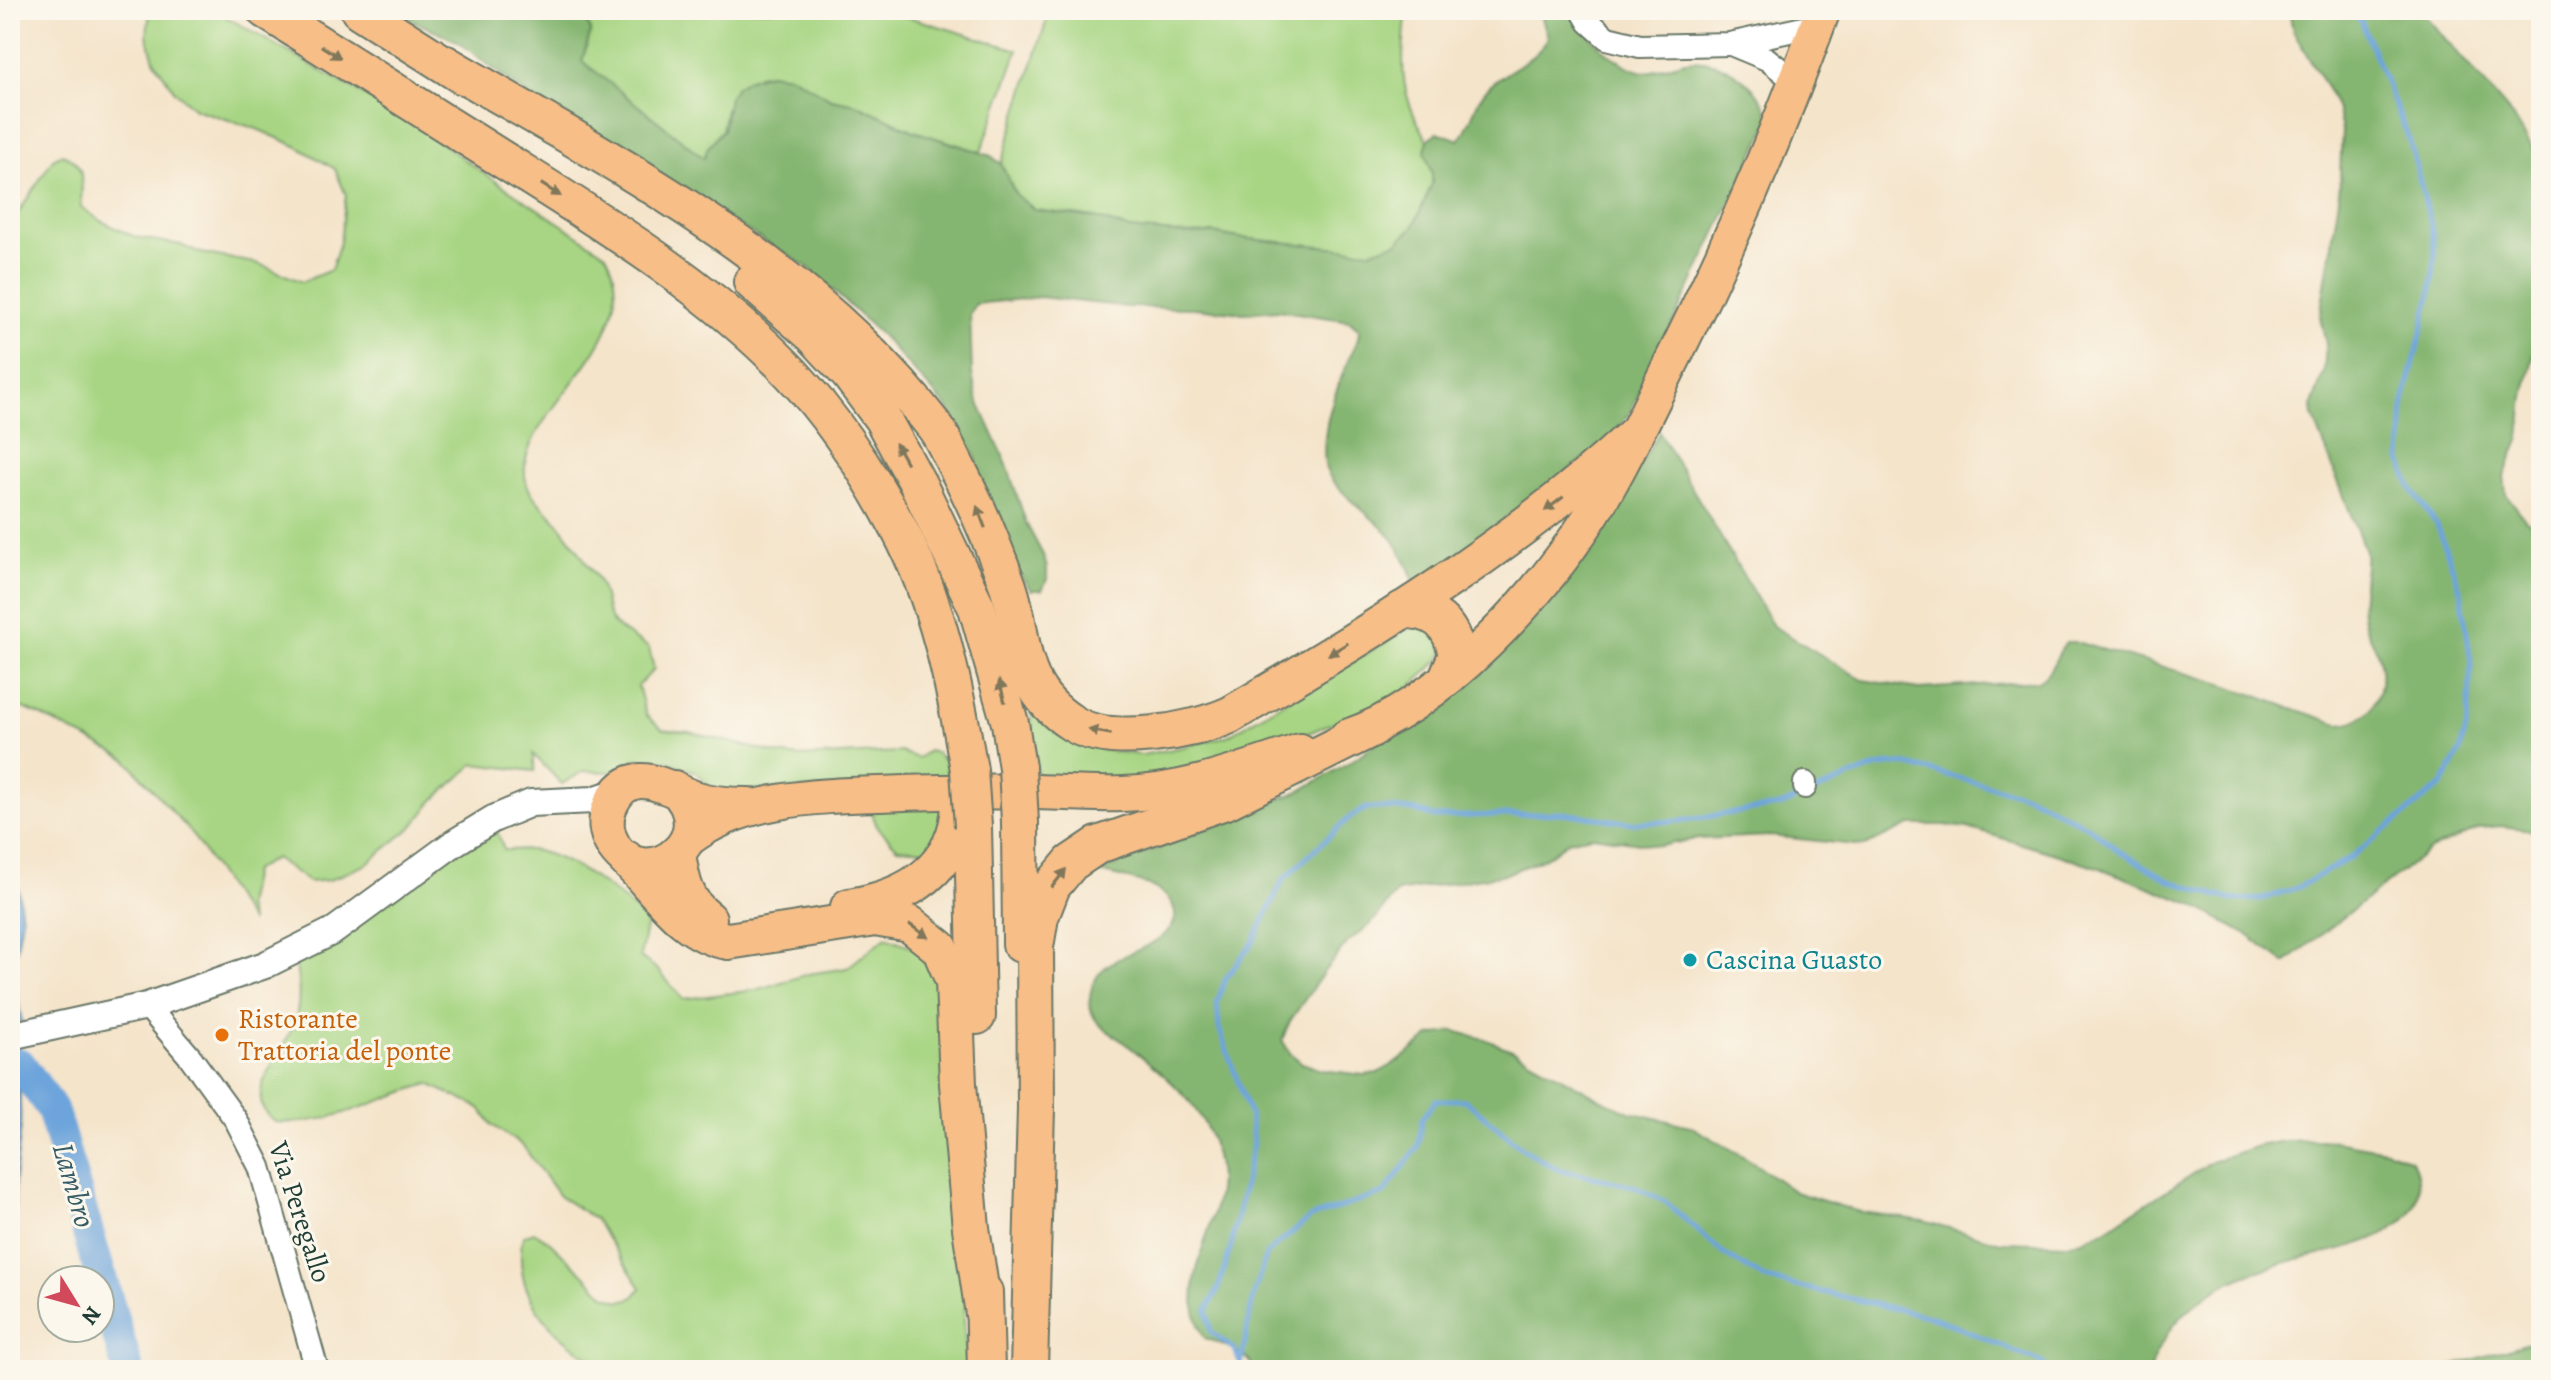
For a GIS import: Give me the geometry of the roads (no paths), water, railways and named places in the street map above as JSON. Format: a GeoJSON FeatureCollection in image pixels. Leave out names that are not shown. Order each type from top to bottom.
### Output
{"type":"FeatureCollection","features":[{"type":"Feature","properties":{"kind":"highway"},"geometry":{"type":"LineString","coordinates":[[265,10],[624,236],[716,305],[766,349],[813,399],[853,453],[899,528],[938,626],[959,707],[966,816],[986,1370]]}},
{"type":"Feature","properties":{"kind":"highway"},"geometry":{"type":"LineString","coordinates":[[359,10],[636,175],[740,243],[825,309],[885,369],[937,430],[974,500],[1009,589],[1026,669],[1052,706],[1073,724],[1100,735],[1164,733],[1205,726],[1249,704],[1402,610],[1526,525],[1582,483],[1634,435]]}},
{"type":"Feature","properties":{"kind":"highway"},"geometry":{"type":"LineString","coordinates":[[444,63],[706,245],[814,336],[850,375],[882,418],[918,484],[977,608],[1010,723],[1017,768],[1020,822],[1023,1370]]}},
{"type":"Feature","properties":{"kind":"highway"},"geometry":{"type":"LineString","coordinates":[[1402,610],[1420,610],[1431,614],[1449,631],[1457,655],[1448,676]]}},
{"type":"Feature","properties":{"kind":"highway"},"geometry":{"type":"LineString","coordinates":[[1029,1370],[1036,1124],[1035,947],[1040,917],[1052,886],[1071,863],[1098,845],[1228,800],[1373,728]]}},
{"type":"Feature","properties":{"kind":"highway"},"geometry":{"type":"LineString","coordinates":[[682,847],[686,897],[706,919],[719,924],[740,925],[876,903],[912,887],[941,860],[966,816]]}},
{"type":"Feature","properties":{"kind":"highway"},"geometry":{"type":"LineString","coordinates":[[617,848],[685,922],[714,939],[728,941],[875,918],[910,924],[940,948],[954,981],[958,1084],[970,1213],[984,1314]]}},
{"type":"Feature","properties":{"kind":"main road"},"geometry":{"type":"LineString","coordinates":[[761,805],[718,819],[666,861],[653,865],[640,864],[617,848],[608,812],[620,791],[640,781],[652,780],[715,804],[761,805],[839,795],[949,791],[1160,792],[1204,783],[1373,728],[1405,708],[1490,640],[1521,607],[1594,511],[1713,278],[1820,18]]}},
{"type":"Feature","properties":{"kind":"main road"},"geometry":{"type":"LineString","coordinates":[[674,788],[682,796],[691,817],[682,847]]}},
{"type":"Feature","properties":{"kind":"street"},"geometry":{"type":"LineString","coordinates":[[1582,10],[1589,22],[1607,38],[1640,46],[1730,44],[1820,18]]}},
{"type":"Feature","properties":{"kind":"street"},"geometry":{"type":"LineString","coordinates":[[1730,44],[1767,59],[1796,82]]}},
{"type":"Feature","properties":{"kind":"street"},"geometry":{"type":"LineString","coordinates":[[16,1035],[147,1006],[265,965],[335,930],[454,843],[493,819],[531,803],[593,800],[620,791]]}},
{"type":"Feature","properties":{"kind":"street"},"geometry":{"type":"LineString","coordinates":[[531,803],[562,809],[596,826],[617,848]]}},
{"type":"Feature","properties":{"kind":"street","name":"Via Peregallo"},"geometry":{"type":"LineString","coordinates":[[147,1006],[191,1058],[236,1120],[260,1167],[317,1370]]}},
{"type":"Feature","properties":{"kind":"water"},"geometry":{"type":"Polygon","coordinates":[[[10,846],[22,919],[13,971],[22,1022],[10,1022],[10,846]]]}},
{"type":"Feature","properties":{"kind":"water"},"geometry":{"type":"Polygon","coordinates":[[[24,1050],[19,1082],[21,1127],[15,1179],[14,1273],[10,1289],[10,1052],[24,1050]]]}},
{"type":"Feature","properties":{"kind":"waterway"},"geometry":{"type":"LineString","coordinates":[[1240,1362],[1235,1350],[1211,1332],[1207,1310],[1218,1289],[1231,1246],[1253,1143],[1250,1116],[1219,1028],[1217,1002],[1226,978],[1253,942],[1283,880],[1350,817],[1367,808],[1412,810],[1435,817],[1562,813],[1633,823],[1679,821],[1780,806],[1867,770],[1891,764],[1908,765],[2029,796],[2090,828],[2119,851],[2170,881],[2232,900],[2263,899],[2299,887],[2351,857],[2442,785],[2460,752],[2468,721],[2471,662],[2461,592],[2438,527],[2411,488],[2401,460],[2404,402],[2432,289],[2435,255],[2431,225],[2410,142],[2361,21],[2350,10]]}},
{"type":"Feature","properties":{"kind":"waterway","name":"Lambro"},"geometry":{"type":"LineString","coordinates":[[10,1060],[20,1064],[52,1109],[128,1370]]}},
{"type":"Feature","properties":{"kind":"waterway"},"geometry":{"type":"LineString","coordinates":[[1240,1370],[1253,1297],[1267,1253],[1311,1217],[1384,1193],[1418,1147],[1422,1118],[1436,1100],[1465,1100],[1522,1148],[1557,1169],[1634,1186],[1666,1202],[1725,1255],[1766,1279],[1936,1318],[2042,1363],[2048,1370]]}},
{"type":"Feature","properties":{"kind":"place","name":"Cascina Guasto"},"geometry":{"type":"Point","coordinates":[1690,960]}},
{"type":"Feature","properties":{"kind":"place","name":"Ristorante Trattoria del ponte"},"geometry":{"type":"Point","coordinates":[222,1035]}}]}
